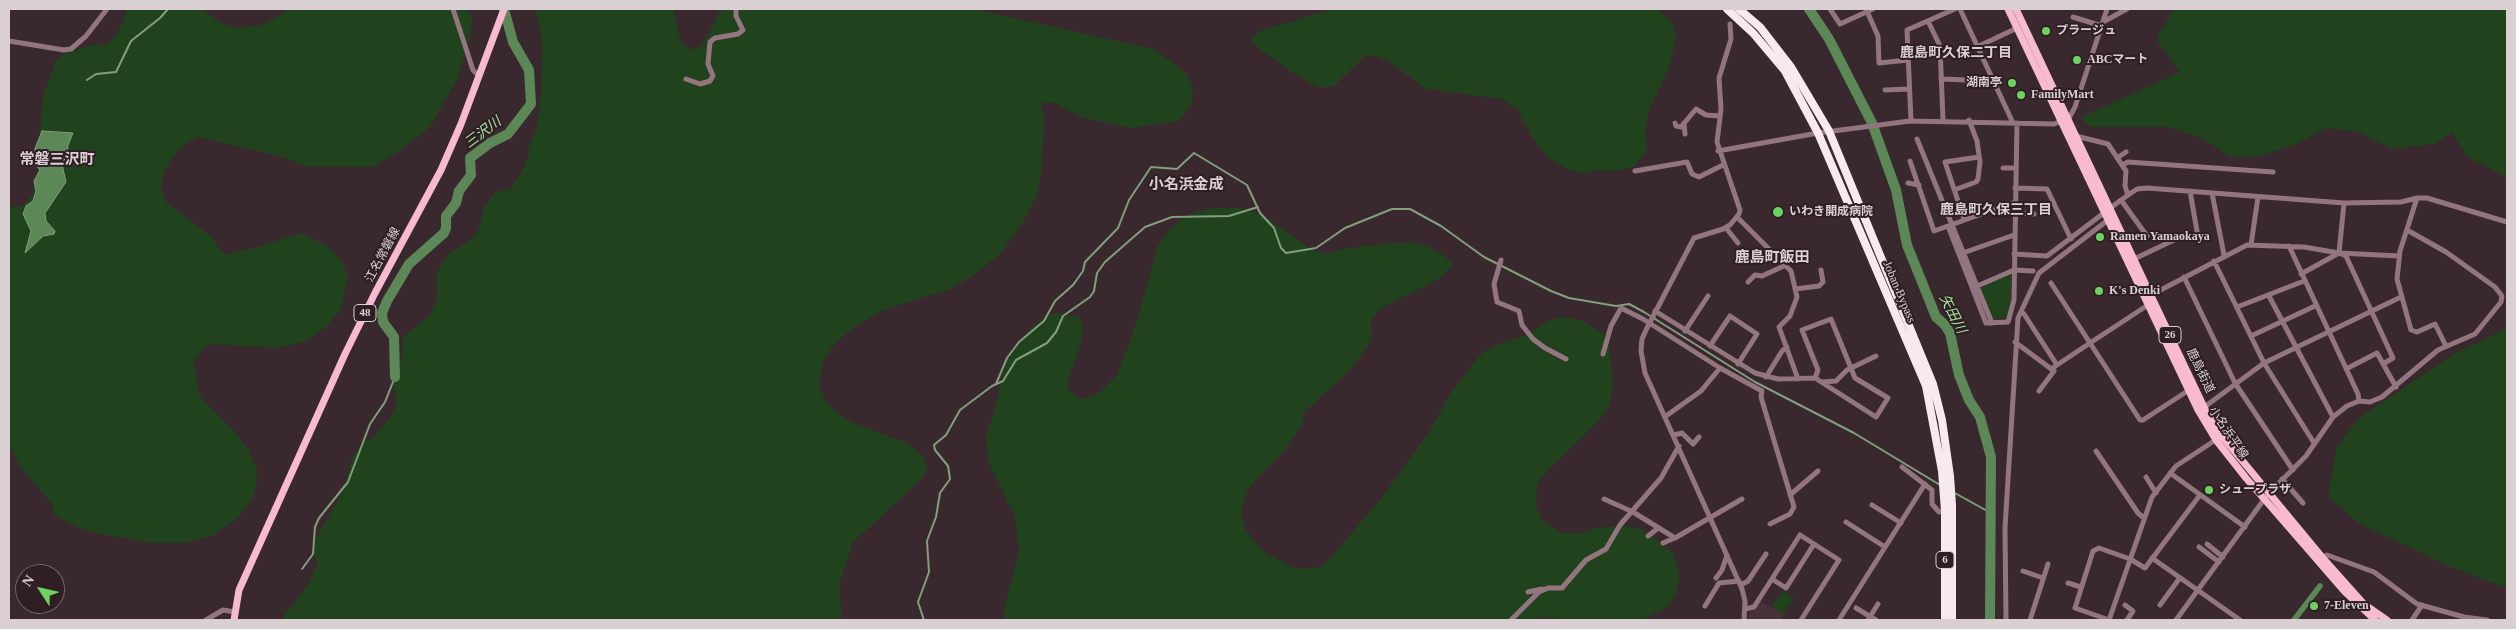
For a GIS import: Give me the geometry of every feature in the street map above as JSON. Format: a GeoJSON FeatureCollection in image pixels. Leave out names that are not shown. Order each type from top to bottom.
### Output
{"type":"FeatureCollection","features":[{"type":"Feature","properties":{"kind":"highway","name":"Joban Bypass"},"geometry":{"type":"LineString","coordinates":[[1727,9],[1753,33],[1785,71],[1818,133],[1926,386],[1942,471],[1945,510],[1944,620]]}},
{"type":"Feature","properties":{"kind":"highway","name":"Joban Bypass"},"geometry":{"type":"LineString","coordinates":[[1739,9],[1760,27],[1792,67],[1829,131],[1933,384],[1942,420],[1950,476],[1952,505],[1952,620]]}},
{"type":"Feature","properties":{"kind":"main road","name":"江名常磐線"},"geometry":{"type":"LineString","coordinates":[[234,616],[239,590],[345,354],[375,293],[441,170],[504,9]]}},
{"type":"Feature","properties":{"kind":"main road","name":"小名浜平線"},"geometry":{"type":"LineString","coordinates":[[2008,9],[2016,28],[2066,119],[2107,210],[2108,220],[2151,300],[2201,408],[2218,437],[2345,592],[2374,620]]}},
{"type":"Feature","properties":{"kind":"main road","name":"26"},"geometry":{"type":"LineString","coordinates":[[2016,9],[2066,119],[2076,136],[2107,210],[2134,259],[2151,300]]}},
{"type":"Feature","properties":{"kind":"main road","name":"26"},"geometry":{"type":"LineString","coordinates":[[2266,497],[2364,604],[2387,620]]}},
{"type":"Feature","properties":{"kind":"street"},"geometry":{"type":"LineString","coordinates":[[9,41],[64,50],[71,49],[86,36],[107,9]]}},
{"type":"Feature","properties":{"kind":"street"},"geometry":{"type":"LineString","coordinates":[[453,9],[473,70],[479,76]]}},
{"type":"Feature","properties":{"kind":"street"},"geometry":{"type":"LineString","coordinates":[[686,79],[705,84],[713,78],[708,64],[710,42],[715,38],[741,32],[743,28],[736,16],[736,9]]}},
{"type":"Feature","properties":{"kind":"street"},"geometry":{"type":"LineString","coordinates":[[1830,9],[1840,24],[1869,10],[1878,36],[1879,63],[1908,60]]}},
{"type":"Feature","properties":{"kind":"street"},"geometry":{"type":"LineString","coordinates":[[1910,120],[1907,30],[1955,9]]}},
{"type":"Feature","properties":{"kind":"street"},"geometry":{"type":"LineString","coordinates":[[1917,140],[1975,287],[1986,323],[2008,322],[2014,300],[2015,123],[1993,81],[1960,9]]}},
{"type":"Feature","properties":{"kind":"street"},"geometry":{"type":"LineString","coordinates":[[1718,151],[1829,131],[1910,120],[1968,120],[2054,124],[2066,119],[2075,107],[2107,9]]}},
{"type":"Feature","properties":{"kind":"street"},"geometry":{"type":"LineString","coordinates":[[2073,17],[2102,24],[2127,9]]}},
{"type":"Feature","properties":{"kind":"street"},"geometry":{"type":"LineString","coordinates":[[1928,21],[1940,46],[1943,120]]}},
{"type":"Feature","properties":{"kind":"street"},"geometry":{"type":"LineString","coordinates":[[1730,24],[1730,39],[1719,78],[1721,91],[1717,142],[1718,151],[1740,210],[1737,217],[1726,228],[1694,238],[1642,339],[1641,362],[1740,583],[1745,609],[1744,620]]}},
{"type":"Feature","properties":{"kind":"street"},"geometry":{"type":"LineString","coordinates":[[1977,47],[2016,28]]}},
{"type":"Feature","properties":{"kind":"street"},"geometry":{"type":"LineString","coordinates":[[1941,79],[1993,81]]}},
{"type":"Feature","properties":{"kind":"street"},"geometry":{"type":"LineString","coordinates":[[1885,90],[1909,89]]}},
{"type":"Feature","properties":{"kind":"street"},"geometry":{"type":"LineString","coordinates":[[1675,123],[1679,128],[1696,109],[1706,115],[1720,116]]}},
{"type":"Feature","properties":{"kind":"street"},"geometry":{"type":"LineString","coordinates":[[1954,190],[1976,182],[1979,157],[1978,141],[1968,120]]}},
{"type":"Feature","properties":{"kind":"street"},"geometry":{"type":"LineString","coordinates":[[1684,123],[1685,134]]}},
{"type":"Feature","properties":{"kind":"street"},"geometry":{"type":"LineString","coordinates":[[2076,136],[2106,143],[2126,171],[2125,186],[2128,195]]}},
{"type":"Feature","properties":{"kind":"street"},"geometry":{"type":"LineString","coordinates":[[2117,158],[2126,152]]}},
{"type":"Feature","properties":{"kind":"street"},"geometry":{"type":"LineString","coordinates":[[1964,219],[1945,162],[1979,157]]}},
{"type":"Feature","properties":{"kind":"street"},"geometry":{"type":"LineString","coordinates":[[1910,161],[1934,231],[2015,202]]}},
{"type":"Feature","properties":{"kind":"street"},"geometry":{"type":"LineString","coordinates":[[1635,171],[1687,162],[1692,174],[1699,177],[1723,165]]}},
{"type":"Feature","properties":{"kind":"street"},"geometry":{"type":"LineString","coordinates":[[2122,165],[2128,162],[2273,172]]}},
{"type":"Feature","properties":{"kind":"street"},"geometry":{"type":"LineString","coordinates":[[2003,168],[2016,168]]}},
{"type":"Feature","properties":{"kind":"street"},"geometry":{"type":"LineString","coordinates":[[1908,183],[1919,185]]}},
{"type":"Feature","properties":{"kind":"street"},"geometry":{"type":"LineString","coordinates":[[2015,188],[2047,189],[2071,239]]}},
{"type":"Feature","properties":{"kind":"street"},"geometry":{"type":"LineString","coordinates":[[2014,254],[2047,256],[2120,200],[2137,189],[2147,188],[2258,198],[2344,203],[2401,202],[2417,198],[2427,198],[2507,222]]}},
{"type":"Feature","properties":{"kind":"street"},"geometry":{"type":"LineString","coordinates":[[2190,191],[2198,237]]}},
{"type":"Feature","properties":{"kind":"street"},"geometry":{"type":"LineString","coordinates":[[2212,193],[2224,255]]}},
{"type":"Feature","properties":{"kind":"street"},"geometry":{"type":"LineString","coordinates":[[2251,245],[2258,198]]}},
{"type":"Feature","properties":{"kind":"street"},"geometry":{"type":"LineString","coordinates":[[2417,198],[2399,256],[2397,279],[2411,330],[2417,332],[2435,324],[2446,346]]}},
{"type":"Feature","properties":{"kind":"street"},"geometry":{"type":"LineString","coordinates":[[2120,200],[2146,236]]}},
{"type":"Feature","properties":{"kind":"street"},"geometry":{"type":"LineString","coordinates":[[2340,252],[2344,203]]}},
{"type":"Feature","properties":{"kind":"street"},"geometry":{"type":"LineString","coordinates":[[2015,213],[2034,214]]}},
{"type":"Feature","properties":{"kind":"street"},"geometry":{"type":"LineString","coordinates":[[1737,217],[1791,271],[1795,289],[1794,308],[1779,327],[1798,379]]}},
{"type":"Feature","properties":{"kind":"street"},"geometry":{"type":"LineString","coordinates":[[2006,620],[2005,528],[2016,325],[2021,308],[2039,273],[2108,220]]}},
{"type":"Feature","properties":{"kind":"street"},"geometry":{"type":"LineString","coordinates":[[1726,228],[1738,243]]}},
{"type":"Feature","properties":{"kind":"street"},"geometry":{"type":"LineString","coordinates":[[2176,620],[2266,497],[2293,470],[2333,417],[2347,406],[2359,401],[2370,402],[2382,397],[2438,350],[2475,334],[2501,302],[2502,296],[2495,286],[2446,252],[2407,230]]}},
{"type":"Feature","properties":{"kind":"street"},"geometry":{"type":"LineString","coordinates":[[1961,253],[2014,235]]}},
{"type":"Feature","properties":{"kind":"street"},"geometry":{"type":"LineString","coordinates":[[2134,259],[2174,240]]}},
{"type":"Feature","properties":{"kind":"street"},"geometry":{"type":"LineString","coordinates":[[2052,369],[2184,277],[2234,249],[2251,245],[2289,246],[2399,256]]}},
{"type":"Feature","properties":{"kind":"street"},"geometry":{"type":"LineString","coordinates":[[2289,246],[2327,332],[2358,394],[2359,401]]}},
{"type":"Feature","properties":{"kind":"street"},"geometry":{"type":"LineString","coordinates":[[2302,274],[2340,252]]}},
{"type":"Feature","properties":{"kind":"street"},"geometry":{"type":"LineString","coordinates":[[2340,252],[2346,256],[2393,358],[2383,364]]}},
{"type":"Feature","properties":{"kind":"street"},"geometry":{"type":"LineString","coordinates":[[1501,260],[1494,284],[1497,302],[1519,311],[1522,325],[1533,339],[1566,359]]}},
{"type":"Feature","properties":{"kind":"street"},"geometry":{"type":"LineString","coordinates":[[2214,261],[2264,363],[2314,444]]}},
{"type":"Feature","properties":{"kind":"street"},"geometry":{"type":"LineString","coordinates":[[1748,282],[1755,275],[1762,276],[1786,265]]}},
{"type":"Feature","properties":{"kind":"street"},"geometry":{"type":"LineString","coordinates":[[1795,289],[1819,286],[1823,282],[1821,270]]}},
{"type":"Feature","properties":{"kind":"street"},"geometry":{"type":"LineString","coordinates":[[1975,287],[2014,270],[2033,271]]}},
{"type":"Feature","properties":{"kind":"street"},"geometry":{"type":"LineString","coordinates":[[2184,277],[2235,383],[2293,470]]}},
{"type":"Feature","properties":{"kind":"street"},"geometry":{"type":"LineString","coordinates":[[2237,308],[2304,281]]}},
{"type":"Feature","properties":{"kind":"street"},"geometry":{"type":"LineString","coordinates":[[2051,283],[2140,420],[2143,420],[2186,392]]}},
{"type":"Feature","properties":{"kind":"street"},"geometry":{"type":"LineString","coordinates":[[1685,331],[1708,296]]}},
{"type":"Feature","properties":{"kind":"street"},"geometry":{"type":"LineString","coordinates":[[2269,296],[2333,417]]}},
{"type":"Feature","properties":{"kind":"street"},"geometry":{"type":"LineString","coordinates":[[2201,408],[2264,363],[2370,310],[2401,297]]}},
{"type":"Feature","properties":{"kind":"street"},"geometry":{"type":"LineString","coordinates":[[1603,354],[1619,306],[1720,368],[1762,391],[1761,397],[1794,508],[1793,511],[1770,524]]}},
{"type":"Feature","properties":{"kind":"street"},"geometry":{"type":"LineString","coordinates":[[2251,336],[2315,306]]}},
{"type":"Feature","properties":{"kind":"street"},"geometry":{"type":"LineString","coordinates":[[1655,311],[1738,364],[1766,376],[1778,379],[1815,378],[1876,417],[1888,398],[1855,378],[1831,319],[1802,330],[1818,370],[1815,378]]}},
{"type":"Feature","properties":{"kind":"street"},"geometry":{"type":"LineString","coordinates":[[2024,314],[2057,365]]}},
{"type":"Feature","properties":{"kind":"street"},"geometry":{"type":"LineString","coordinates":[[1710,346],[1730,316],[1757,334],[1738,364]]}},
{"type":"Feature","properties":{"kind":"street"},"geometry":{"type":"LineString","coordinates":[[2016,342],[2052,369],[2054,373],[2039,391]]}},
{"type":"Feature","properties":{"kind":"street"},"geometry":{"type":"LineString","coordinates":[[1766,376],[1782,351],[1787,347]]}},
{"type":"Feature","properties":{"kind":"street"},"geometry":{"type":"LineString","coordinates":[[2346,369],[2377,354],[2396,387]]}},
{"type":"Feature","properties":{"kind":"street"},"geometry":{"type":"LineString","coordinates":[[1821,383],[1836,382],[1851,368],[1876,356]]}},
{"type":"Feature","properties":{"kind":"street"},"geometry":{"type":"LineString","coordinates":[[1666,416],[1702,391],[1720,368]]}},
{"type":"Feature","properties":{"kind":"street"},"geometry":{"type":"LineString","coordinates":[[1674,436],[1682,433],[1693,444],[1699,437]]}},
{"type":"Feature","properties":{"kind":"street"},"geometry":{"type":"LineString","coordinates":[[2200,494],[2145,568],[2130,560],[2099,548],[2093,551],[2075,608],[2109,620],[2130,560],[2144,518],[2156,493],[2176,466],[2218,437]]}},
{"type":"Feature","properties":{"kind":"street"},"geometry":{"type":"LineString","coordinates":[[1528,592],[1543,589],[1558,590],[1566,585],[1586,560],[1606,549],[1620,525],[1661,478],[1679,446]]}},
{"type":"Feature","properties":{"kind":"street"},"geometry":{"type":"LineString","coordinates":[[2096,451],[2138,513],[2144,518]]}},
{"type":"Feature","properties":{"kind":"street"},"geometry":{"type":"LineString","coordinates":[[1902,467],[1932,490],[1932,504],[1939,512],[1945,510]]}},
{"type":"Feature","properties":{"kind":"street"},"geometry":{"type":"LineString","coordinates":[[1790,495],[1818,472]]}},
{"type":"Feature","properties":{"kind":"street"},"geometry":{"type":"LineString","coordinates":[[2170,473],[2245,527]]}},
{"type":"Feature","properties":{"kind":"street"},"geometry":{"type":"LineString","coordinates":[[2146,477],[2156,493]]}},
{"type":"Feature","properties":{"kind":"street"},"geometry":{"type":"LineString","coordinates":[[2282,479],[2303,503]]}},
{"type":"Feature","properties":{"kind":"street"},"geometry":{"type":"LineString","coordinates":[[1839,620],[1925,484]]}},
{"type":"Feature","properties":{"kind":"street"},"geometry":{"type":"LineString","coordinates":[[1604,499],[1633,512],[1657,529],[1676,538]]}},
{"type":"Feature","properties":{"kind":"street"},"geometry":{"type":"LineString","coordinates":[[1663,543],[1676,538],[1742,499]]}},
{"type":"Feature","properties":{"kind":"street"},"geometry":{"type":"LineString","coordinates":[[1872,505],[1900,522]]}},
{"type":"Feature","properties":{"kind":"street"},"geometry":{"type":"LineString","coordinates":[[1846,522],[1885,547]]}},
{"type":"Feature","properties":{"kind":"street"},"geometry":{"type":"LineString","coordinates":[[1648,536],[1657,529]]}},
{"type":"Feature","properties":{"kind":"street"},"geometry":{"type":"LineString","coordinates":[[1745,609],[1754,607],[1800,535],[1839,560],[1801,620]]}},
{"type":"Feature","properties":{"kind":"street"},"geometry":{"type":"LineString","coordinates":[[1772,579],[1786,588],[1814,544]]}},
{"type":"Feature","properties":{"kind":"street"},"geometry":{"type":"LineString","coordinates":[[2207,544],[2223,557]]}},
{"type":"Feature","properties":{"kind":"street"},"geometry":{"type":"LineString","coordinates":[[2199,547],[2219,562]]}},
{"type":"Feature","properties":{"kind":"street"},"geometry":{"type":"LineString","coordinates":[[1705,606],[1719,582],[1748,582],[1766,554]]}},
{"type":"Feature","properties":{"kind":"street"},"geometry":{"type":"LineString","coordinates":[[1716,578],[1722,570],[1727,555]]}},
{"type":"Feature","properties":{"kind":"street"},"geometry":{"type":"LineString","coordinates":[[2322,557],[2327,555],[2374,572],[2416,603],[2464,617],[2487,620]]}},
{"type":"Feature","properties":{"kind":"street"},"geometry":{"type":"LineString","coordinates":[[2152,558],[2240,620]]}},
{"type":"Feature","properties":{"kind":"street"},"geometry":{"type":"LineString","coordinates":[[2030,620],[2048,564]]}},
{"type":"Feature","properties":{"kind":"street"},"geometry":{"type":"LineString","coordinates":[[2023,571],[2044,578]]}},
{"type":"Feature","properties":{"kind":"street"},"geometry":{"type":"LineString","coordinates":[[2160,605],[2180,579]]}},
{"type":"Feature","properties":{"kind":"street"},"geometry":{"type":"LineString","coordinates":[[2068,583],[2081,587]]}},
{"type":"Feature","properties":{"kind":"street"},"geometry":{"type":"LineString","coordinates":[[1511,620],[1543,589]]}},
{"type":"Feature","properties":{"kind":"street"},"geometry":{"type":"LineString","coordinates":[[1869,618],[1878,604]]}},
{"type":"Feature","properties":{"kind":"street"},"geometry":{"type":"LineString","coordinates":[[2125,605],[2133,611],[2128,618],[2136,620]]}},
{"type":"Feature","properties":{"kind":"street"},"geometry":{"type":"LineString","coordinates":[[2412,620],[2422,605]]}},
{"type":"Feature","properties":{"kind":"street"},"geometry":{"type":"LineString","coordinates":[[1856,608],[1869,618],[1876,620]]}},
{"type":"Feature","properties":{"kind":"street"},"geometry":{"type":"LineString","coordinates":[[206,620],[223,610],[234,616]]}},
{"type":"Feature","properties":{"kind":"shaded area"},"geometry":{"type":"Polygon","coordinates":[[[128,9],[202,9],[221,23],[239,28],[261,25],[292,9],[468,9],[472,21],[470,38],[458,77],[430,127],[401,150],[373,167],[308,167],[279,156],[199,137],[185,144],[172,158],[164,173],[161,189],[165,201],[214,239],[218,248],[226,254],[248,250],[302,233],[330,248],[343,263],[348,277],[341,309],[326,327],[306,341],[278,348],[212,344],[200,352],[194,363],[199,395],[240,438],[250,452],[257,471],[256,489],[251,501],[237,518],[214,535],[186,543],[154,543],[100,534],[77,527],[54,515],[53,505],[22,469],[9,446],[9,207],[23,206],[33,194],[37,174],[43,96],[56,60],[67,53],[96,44],[104,45],[112,41],[128,9]]]}},
{"type":"Feature","properties":{"kind":"shaded area"},"geometry":{"type":"Polygon","coordinates":[[[536,9],[673,9],[681,43],[692,50],[702,46],[721,9],[973,9],[1154,49],[1186,73],[1193,88],[1192,104],[1179,121],[1130,128],[1081,117],[1055,103],[1045,102],[1041,105],[1044,119],[1042,167],[1037,195],[1025,219],[1002,252],[974,275],[950,289],[883,310],[856,326],[836,342],[823,361],[819,385],[824,398],[836,412],[851,422],[909,444],[924,457],[926,465],[926,472],[922,479],[853,542],[839,584],[842,620],[281,620],[307,586],[318,564],[313,554],[317,537],[344,489],[352,458],[364,441],[372,439],[395,409],[397,395],[393,385],[402,359],[403,337],[429,316],[437,300],[437,272],[449,254],[473,238],[479,229],[484,208],[495,192],[510,189],[522,171],[528,157],[529,144],[536,131],[541,96],[542,40],[536,9]]]}},
{"type":"Feature","properties":{"kind":"shaded area"},"geometry":{"type":"Polygon","coordinates":[[[1332,9],[1658,9],[1672,22],[1676,36],[1670,66],[1648,112],[1645,136],[1647,150],[1635,166],[1617,171],[1599,170],[1583,174],[1569,170],[1550,159],[1533,139],[1517,109],[1502,99],[1426,89],[1391,63],[1376,56],[1365,56],[1334,86],[1320,88],[1292,72],[1252,43],[1253,36],[1260,31],[1332,9]]]}},
{"type":"Feature","properties":{"kind":"shaded area"},"geometry":{"type":"Polygon","coordinates":[[[2174,9],[2507,9],[2507,178],[2467,156],[2452,132],[2435,144],[2392,149],[2356,131],[2326,128],[2298,143],[2257,157],[2229,156],[2202,138],[2168,127],[2090,127],[2081,117],[2180,72],[2156,39],[2174,9]]]}},
{"type":"Feature","properties":{"kind":"shaded area"},"geometry":{"type":"Polygon","coordinates":[[[42,131],[73,133],[68,145],[67,155],[62,164],[66,182],[45,213],[46,221],[55,231],[54,234],[43,236],[25,253],[31,231],[23,214],[26,206],[33,201],[36,191],[34,181],[40,170],[34,163],[34,151],[42,131]]]}},
{"type":"Feature","properties":{"kind":"shaded area"},"geometry":{"type":"Polygon","coordinates":[[[1218,208],[1242,208],[1255,213],[1268,219],[1314,251],[1329,254],[1343,249],[1393,243],[1413,243],[1427,246],[1442,254],[1454,265],[1434,282],[1383,307],[1376,313],[1371,322],[1372,339],[1358,360],[1347,373],[1305,411],[1301,426],[1281,455],[1257,478],[1248,490],[1241,509],[1242,519],[1246,531],[1264,552],[1296,569],[1322,567],[1381,499],[1429,432],[1451,393],[1479,356],[1491,347],[1526,335],[1553,319],[1562,317],[1584,321],[1604,335],[1609,341],[1613,383],[1610,404],[1599,421],[1544,474],[1537,485],[1536,507],[1544,522],[1561,533],[1583,533],[1595,528],[1623,526],[1641,529],[1665,546],[1673,553],[1680,576],[1676,594],[1667,608],[1640,620],[1581,620],[1543,617],[1533,620],[1005,620],[1004,610],[1019,550],[1015,517],[989,463],[986,435],[991,423],[1007,361],[1028,331],[1047,316],[1056,313],[1079,317],[1083,327],[1081,343],[1068,380],[1068,388],[1074,396],[1083,399],[1099,393],[1118,374],[1139,315],[1157,247],[1173,226],[1187,216],[1199,211],[1218,208]]]}},
{"type":"Feature","properties":{"kind":"shaded area"},"geometry":{"type":"Polygon","coordinates":[[[2009,274],[2011,275],[2011,303],[2007,317],[1989,320],[1975,291],[2009,274]]]}},
{"type":"Feature","properties":{"kind":"shaded area"},"geometry":{"type":"Polygon","coordinates":[[[2507,328],[2507,588],[2453,568],[2358,523],[2328,496],[2337,447],[2359,418],[2454,354],[2507,328]]]}},
{"type":"Feature","properties":{"kind":"shaded area"},"geometry":{"type":"Polygon","coordinates":[[[1782,591],[1794,598],[1783,614],[1772,607],[1782,591]]]}},
{"type":"Feature","properties":{"kind":"shaded area"},"geometry":{"type":"Polygon","coordinates":[[[1761,601],[1784,615],[1781,620],[1749,620],[1749,614],[1761,601]]]}},
{"type":"Feature","properties":{"kind":"waterway"},"geometry":{"type":"LineString","coordinates":[[87,80],[96,74],[116,72],[131,41],[160,18],[168,9]]}},
{"type":"Feature","properties":{"kind":"waterway","name":"三沢川"},"geometry":{"type":"LineString","coordinates":[[395,377],[394,337],[383,322],[382,313],[387,301],[409,264],[444,233],[446,216],[456,203],[459,191],[471,175],[470,158],[490,143],[508,134],[531,104],[529,70],[513,42],[504,9]]}},
{"type":"Feature","properties":{"kind":"waterway","name":"矢田川"},"geometry":{"type":"LineString","coordinates":[[1809,9],[1829,39],[1872,123],[1896,190],[1907,245],[1936,317],[1945,325],[1950,333],[1959,375],[1969,400],[1980,417],[1991,457],[1990,620]]}},
{"type":"Feature","properties":{"kind":"waterway"},"geometry":{"type":"LineString","coordinates":[[996,384],[1007,358],[1019,342],[1044,321],[1055,301],[1073,285],[1083,271],[1085,262],[1118,228],[1129,200],[1151,167],[1177,169],[1194,153],[1247,185],[1260,213],[1274,228],[1281,248],[1286,253],[1316,248],[1345,228],[1392,209],[1410,209],[1441,226],[1484,257],[1551,291],[1569,298],[1616,306],[1629,304],[1755,382],[1854,433],[1940,485]]}},
{"type":"Feature","properties":{"kind":"waterway"},"geometry":{"type":"LineString","coordinates":[[924,620],[918,602],[929,572],[927,541],[936,517],[940,493],[950,479],[948,466],[935,450],[934,445],[946,435],[960,410],[992,386],[1003,381],[1016,360],[1047,343],[1056,332],[1063,316],[1090,297],[1094,291],[1097,273],[1105,262],[1145,227],[1172,217],[1229,216],[1258,207]]}},
{"type":"Feature","properties":{"kind":"waterway"},"geometry":{"type":"LineString","coordinates":[[302,569],[313,554],[315,527],[319,518],[348,482],[370,424],[385,402],[395,377]]}},
{"type":"Feature","properties":{"kind":"waterway"},"geometry":{"type":"LineString","coordinates":[[1953,492],[1989,512]]}},
{"type":"Feature","properties":{"kind":"waterway"},"geometry":{"type":"LineString","coordinates":[[2294,620],[2320,586]]}},
{"type":"Feature","properties":{"kind":"place","name":"プラージュ"},"geometry":{"type":"Point","coordinates":[2046,31]}},
{"type":"Feature","properties":{"kind":"place","name":"ABCマート"},"geometry":{"type":"Point","coordinates":[2077,60]}},
{"type":"Feature","properties":{"kind":"place","name":"湖南亭"},"geometry":{"type":"Point","coordinates":[2012,83]}},
{"type":"Feature","properties":{"kind":"place","name":"FamilyMart"},"geometry":{"type":"Point","coordinates":[2021,95]}},
{"type":"Feature","properties":{"kind":"place","name":"いわき開成病院"},"geometry":{"type":"Point","coordinates":[1778,212]}},
{"type":"Feature","properties":{"kind":"place","name":"Ramen Yamaokaya"},"geometry":{"type":"Point","coordinates":[2100,237]}},
{"type":"Feature","properties":{"kind":"place","name":"K's Denki"},"geometry":{"type":"Point","coordinates":[2099,291]}},
{"type":"Feature","properties":{"kind":"place","name":"シュープラザ"},"geometry":{"type":"Point","coordinates":[2209,490]}},
{"type":"Feature","properties":{"kind":"place","name":"7-Eleven"},"geometry":{"type":"Point","coordinates":[2314,606]}},
{"type":"Feature","properties":{"kind":"district","name":"鹿島町久保二丁目"},"geometry":{"type":"Point","coordinates":[1956,53]}},
{"type":"Feature","properties":{"kind":"district","name":"常磐三沢町"},"geometry":{"type":"Point","coordinates":[57,160]}},
{"type":"Feature","properties":{"kind":"district","name":"小名浜金成"},"geometry":{"type":"Point","coordinates":[1186,185]}},
{"type":"Feature","properties":{"kind":"district","name":"鹿島町久保三丁目"},"geometry":{"type":"Point","coordinates":[1996,210]}},
{"type":"Feature","properties":{"kind":"district","name":"鹿島町飯田"},"geometry":{"type":"Point","coordinates":[1772,258]}}]}
